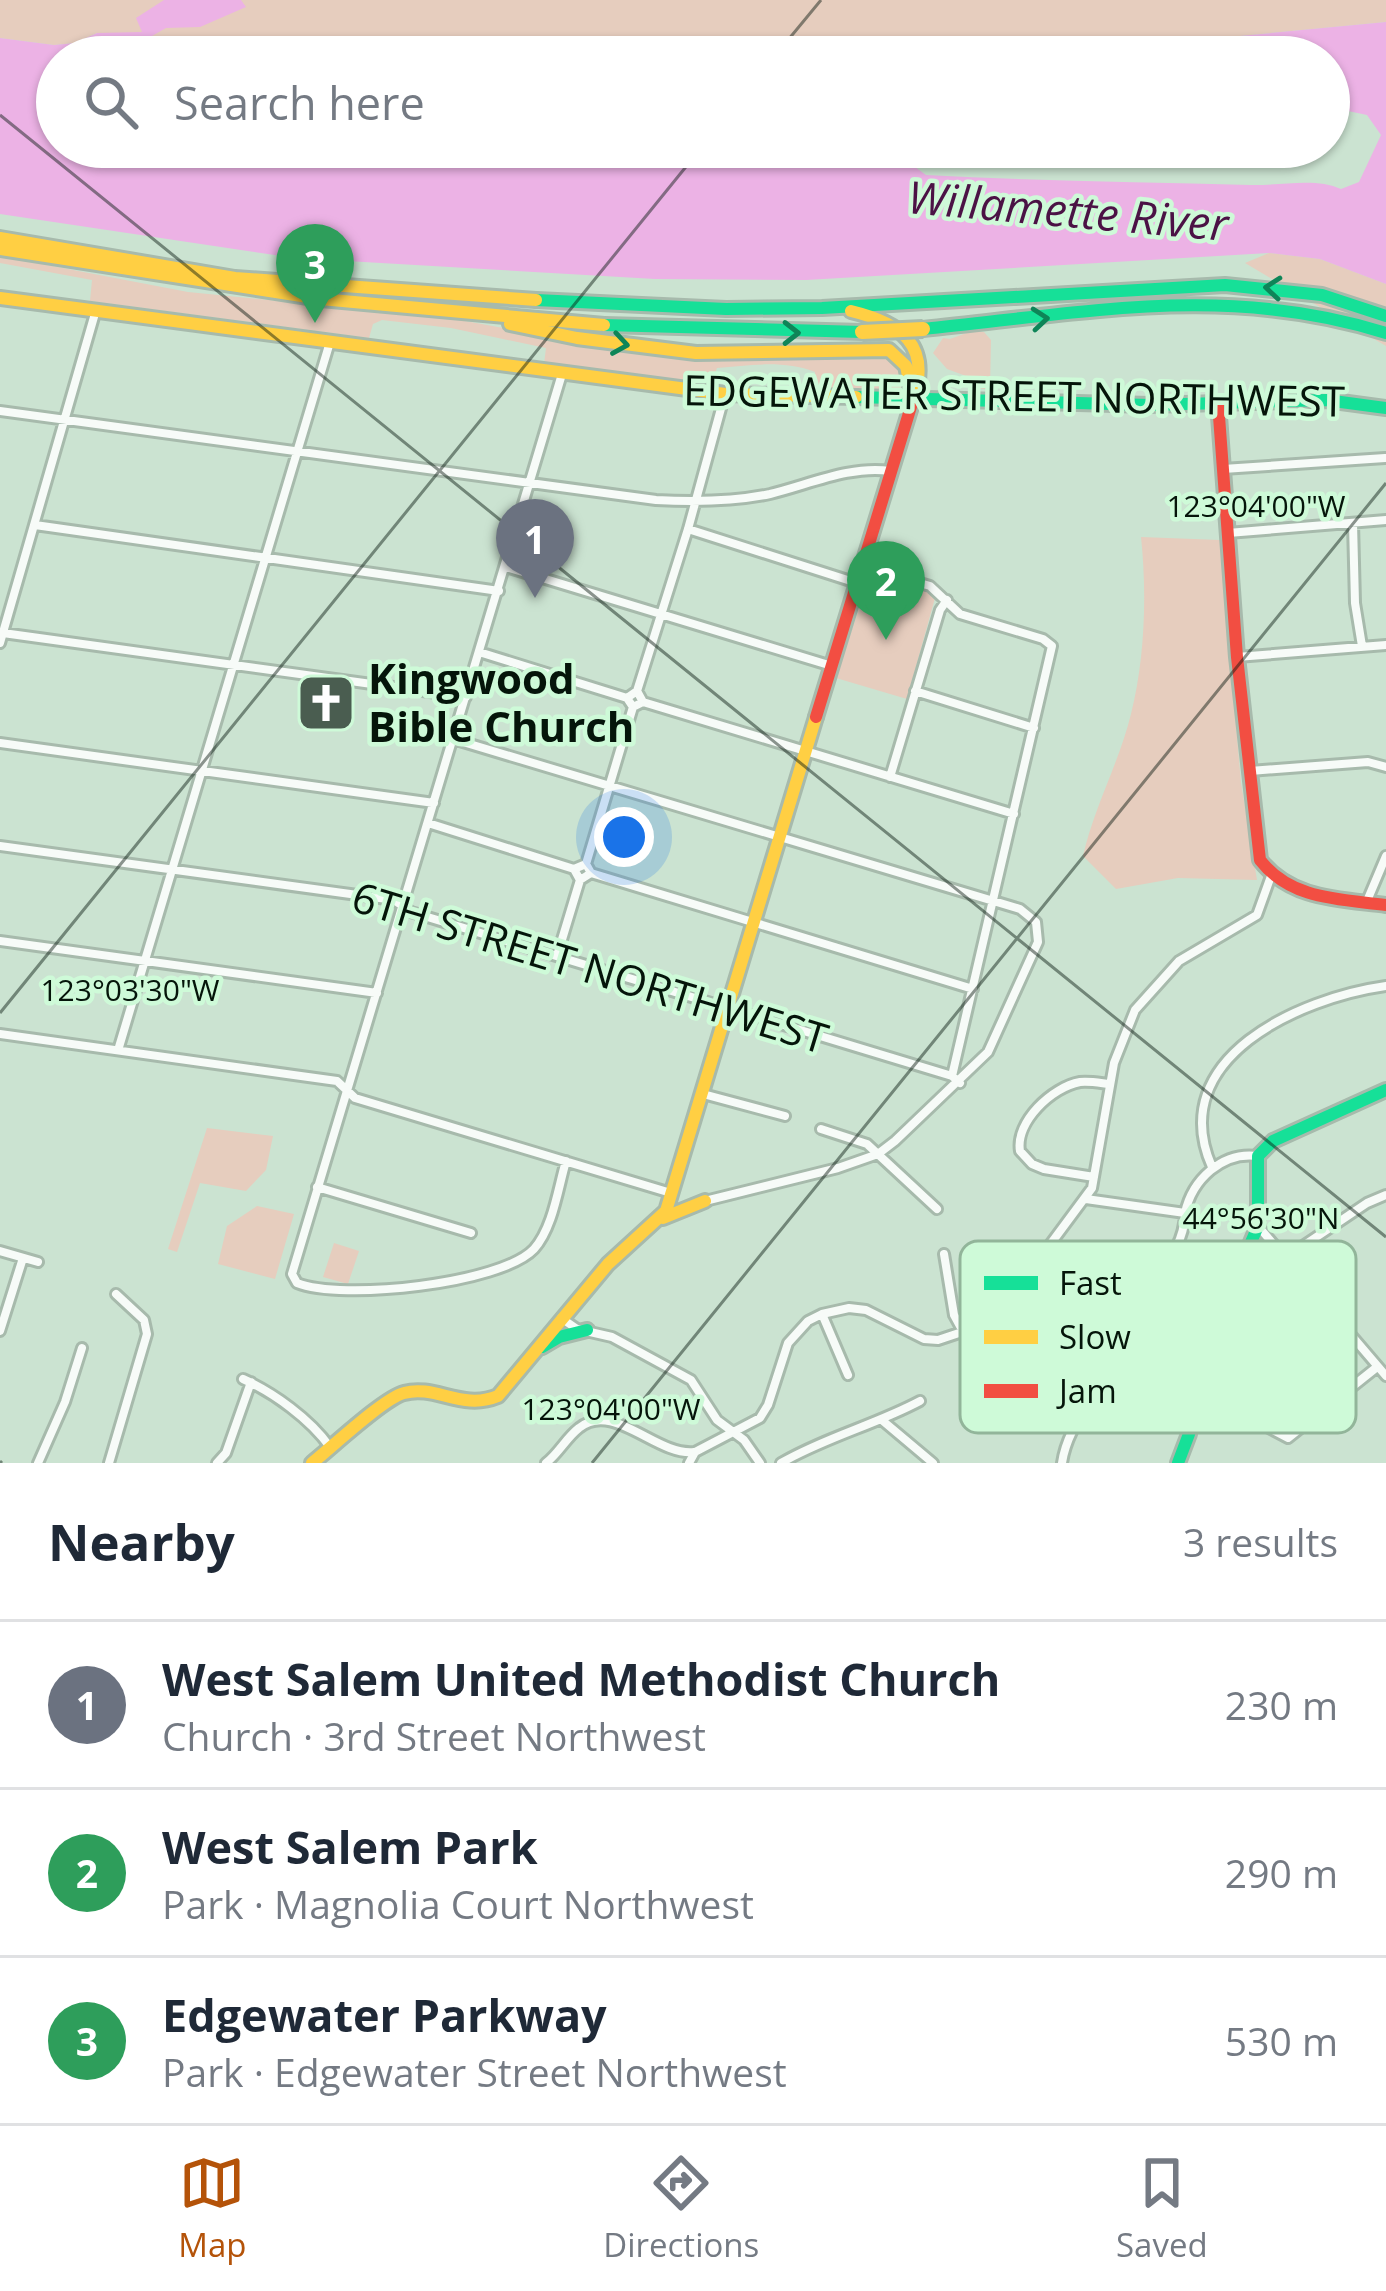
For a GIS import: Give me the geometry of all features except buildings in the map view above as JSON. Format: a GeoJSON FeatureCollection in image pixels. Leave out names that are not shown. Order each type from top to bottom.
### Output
{"type":"FeatureCollection","features":[{"type":"Feature","properties":{"kind":"main road"},"geometry":{"type":"LineString","coordinates":[[0,238],[278,283],[658,307],[822,308],[1226,285],[1322,295],[1386,316]]}},
{"type":"Feature","properties":{"kind":"main road"},"geometry":{"type":"LineString","coordinates":[[0,249],[229,288],[682,330],[862,332],[1237,304],[1315,311],[1386,333]]}},
{"type":"Feature","properties":{"kind":"main road","name":"EDGEWATER STREET NORTHWEST"},"geometry":{"type":"LineString","coordinates":[[0,298],[725,394],[914,400],[1326,400],[1386,408]]}},
{"type":"Feature","properties":{"kind":"main road"},"geometry":{"type":"LineString","coordinates":[[660,1219],[673,1193],[890,471],[922,381],[907,337],[874,316],[822,308]]}},
{"type":"Feature","properties":{"kind":"main road"},"geometry":{"type":"LineString","coordinates":[[465,313],[577,338],[696,353],[889,350],[906,366],[914,400]]}},
{"type":"Feature","properties":{"kind":"main road"},"geometry":{"type":"LineString","coordinates":[[1218,403],[1258,854],[1271,876],[1298,890],[1386,904]]}},
{"type":"Feature","properties":{"kind":"main road"},"geometry":{"type":"LineString","coordinates":[[1252,1241],[1258,1226],[1258,1156],[1273,1141],[1386,1090]]}},
{"type":"Feature","properties":{"kind":"main road"},"geometry":{"type":"LineString","coordinates":[[673,1193],[705,1202]]}},
{"type":"Feature","properties":{"kind":"main road"},"geometry":{"type":"LineString","coordinates":[[312,1463],[400,1393],[417,1391],[478,1405],[491,1401],[624,1247],[660,1219],[705,1202]]}},
{"type":"Feature","properties":{"kind":"main road"},"geometry":{"type":"LineString","coordinates":[[534,1352],[559,1337],[587,1330]]}},
{"type":"Feature","properties":{"kind":"main road"},"geometry":{"type":"LineString","coordinates":[[1178,1463],[1189,1433]]}},
{"type":"Feature","properties":{"kind":"street"},"geometry":{"type":"LineString","coordinates":[[96,310],[1,638],[466,697]]}},
{"type":"Feature","properties":{"kind":"street"},"geometry":{"type":"LineString","coordinates":[[119,1047],[330,342]]}},
{"type":"Feature","properties":{"kind":"street"},"geometry":{"type":"LineString","coordinates":[[562,374],[292,1274],[297,1283],[323,1292],[387,1291],[508,1266],[538,1244],[566,1161]]}},
{"type":"Feature","properties":{"kind":"street"},"geometry":{"type":"LineString","coordinates":[[557,956],[588,868],[725,394]]}},
{"type":"Feature","properties":{"kind":"street"},"geometry":{"type":"LineString","coordinates":[[0,411],[601,494],[694,502],[764,495],[866,470],[890,471]]}},
{"type":"Feature","properties":{"kind":"street"},"geometry":{"type":"LineString","coordinates":[[1223,469],[1385,458]]}},
{"type":"Feature","properties":{"kind":"street"},"geometry":{"type":"LineString","coordinates":[[1228,533],[1386,520]]}},
{"type":"Feature","properties":{"kind":"street"},"geometry":{"type":"LineString","coordinates":[[1353,523],[1354,604],[1363,647]]}},
{"type":"Feature","properties":{"kind":"street"},"geometry":{"type":"LineString","coordinates":[[34,525],[499,591]]}},
{"type":"Feature","properties":{"kind":"street"},"geometry":{"type":"LineString","coordinates":[[688,529],[857,583]]}},
{"type":"Feature","properties":{"kind":"street"},"geometry":{"type":"LineString","coordinates":[[862,566],[930,586],[960,614],[1043,639],[1052,646],[956,1080]]}},
{"type":"Feature","properties":{"kind":"street"},"geometry":{"type":"LineString","coordinates":[[506,567],[832,666]]}},
{"type":"Feature","properties":{"kind":"street"},"geometry":{"type":"LineString","coordinates":[[890,777],[947,600]]}},
{"type":"Feature","properties":{"kind":"street"},"geometry":{"type":"LineString","coordinates":[[1237,657],[1386,645]]}},
{"type":"Feature","properties":{"kind":"street"},"geometry":{"type":"LineString","coordinates":[[479,652],[1014,814]]}},
{"type":"Feature","properties":{"kind":"street"},"geometry":{"type":"LineString","coordinates":[[915,691],[1035,728]]}},
{"type":"Feature","properties":{"kind":"street"},"geometry":{"type":"LineString","coordinates":[[453,739],[993,901],[1027,912],[1036,922],[1039,935],[995,1041],[878,1154],[705,1202]]}},
{"type":"Feature","properties":{"kind":"street"},"geometry":{"type":"LineString","coordinates":[[0,743],[434,803]]}},
{"type":"Feature","properties":{"kind":"street"},"geometry":{"type":"LineString","coordinates":[[1249,772],[1368,762],[1386,767]]}},
{"type":"Feature","properties":{"kind":"street"},"geometry":{"type":"LineString","coordinates":[[428,823],[973,988]]}},
{"type":"Feature","properties":{"kind":"street","name":"6TH STREET NORTHWEST"},"geometry":{"type":"LineString","coordinates":[[0,846],[394,900],[557,956],[956,1080]]}},
{"type":"Feature","properties":{"kind":"street"},"geometry":{"type":"LineString","coordinates":[[1367,902],[1386,856]]}},
{"type":"Feature","properties":{"kind":"street"},"geometry":{"type":"LineString","coordinates":[[574,869],[580,880]]}},
{"type":"Feature","properties":{"kind":"street"},"geometry":{"type":"LineString","coordinates":[[1054,1241],[1086,1199],[1120,1042],[1150,990],[1180,962],[1249,922],[1263,905],[1271,876]]}},
{"type":"Feature","properties":{"kind":"street"},"geometry":{"type":"LineString","coordinates":[[0,941],[377,993]]}},
{"type":"Feature","properties":{"kind":"street"},"geometry":{"type":"LineString","coordinates":[[1212,1167],[1204,1150],[1202,1114],[1230,1057],[1260,1031],[1303,1008],[1386,986]]}},
{"type":"Feature","properties":{"kind":"street"},"geometry":{"type":"LineString","coordinates":[[0,1034],[136,1053]]}},
{"type":"Feature","properties":{"kind":"street"},"geometry":{"type":"LineString","coordinates":[[100,1047],[116,1053],[338,1081],[355,1098],[673,1193]]}},
{"type":"Feature","properties":{"kind":"street"},"geometry":{"type":"LineString","coordinates":[[1094,1177],[1032,1164],[1020,1151],[1019,1136],[1055,1092],[1076,1082],[1109,1084]]}},
{"type":"Feature","properties":{"kind":"street"},"geometry":{"type":"LineString","coordinates":[[703,1094],[785,1116]]}},
{"type":"Feature","properties":{"kind":"street"},"geometry":{"type":"LineString","coordinates":[[821,1129],[867,1144],[937,1209]]}},
{"type":"Feature","properties":{"kind":"street"},"geometry":{"type":"LineString","coordinates":[[1182,1241],[1192,1190],[1212,1167],[1258,1156]]}},
{"type":"Feature","properties":{"kind":"street"},"geometry":{"type":"LineString","coordinates":[[316,1187],[471,1233]]}},
{"type":"Feature","properties":{"kind":"street"},"geometry":{"type":"LineString","coordinates":[[1310,1241],[1386,1195]]}},
{"type":"Feature","properties":{"kind":"street"},"geometry":{"type":"LineString","coordinates":[[1086,1199],[1185,1213]]}},
{"type":"Feature","properties":{"kind":"street"},"geometry":{"type":"LineString","coordinates":[[1258,1226],[1271,1241]]}},
{"type":"Feature","properties":{"kind":"street"},"geometry":{"type":"LineString","coordinates":[[0,1251],[38,1262]]}},
{"type":"Feature","properties":{"kind":"street"},"geometry":{"type":"LineString","coordinates":[[944,1255],[954,1316],[960,1323]]}},
{"type":"Feature","properties":{"kind":"street"},"geometry":{"type":"LineString","coordinates":[[0,1331],[23,1258]]}},
{"type":"Feature","properties":{"kind":"street"},"geometry":{"type":"LineString","coordinates":[[109,1463],[147,1330],[141,1317],[116,1294]]}},
{"type":"Feature","properties":{"kind":"street"},"geometry":{"type":"LineString","coordinates":[[546,1463],[579,1427],[596,1420],[619,1424],[667,1450],[695,1452],[736,1434],[760,1418],[768,1405],[788,1342],[822,1314],[866,1310],[924,1340],[960,1333]]}},
{"type":"Feature","properties":{"kind":"street"},"geometry":{"type":"LineString","coordinates":[[822,1314],[848,1375]]}},
{"type":"Feature","properties":{"kind":"street"},"geometry":{"type":"LineString","coordinates":[[561,1318],[570,1326],[612,1336],[691,1380],[717,1420],[760,1463]]}},
{"type":"Feature","properties":{"kind":"street"},"geometry":{"type":"LineString","coordinates":[[1356,1342],[1386,1376]]}},
{"type":"Feature","properties":{"kind":"street"},"geometry":{"type":"LineString","coordinates":[[38,1463],[82,1348]]}},
{"type":"Feature","properties":{"kind":"street"},"geometry":{"type":"LineString","coordinates":[[1356,1384],[1377,1367]]}},
{"type":"Feature","properties":{"kind":"street"},"geometry":{"type":"LineString","coordinates":[[217,1463],[226,1453],[247,1380],[307,1423],[330,1447]]}},
{"type":"Feature","properties":{"kind":"street"},"geometry":{"type":"LineString","coordinates":[[781,1463],[920,1401]]}},
{"type":"Feature","properties":{"kind":"street"},"geometry":{"type":"LineString","coordinates":[[883,1421],[933,1463]]}},
{"type":"Feature","properties":{"kind":"street"},"geometry":{"type":"LineString","coordinates":[[1062,1463],[1071,1433]]}},
{"type":"Feature","properties":{"kind":"street"},"geometry":{"type":"LineString","coordinates":[[689,1463],[695,1452]]}},
{"type":"Feature","properties":{"kind":"shaded area"},"geometry":{"type":"Polygon","coordinates":[[[0,0],[1386,0],[1386,22],[1239,36],[97,33],[36,36],[36,43],[0,38],[0,0]]]}},
{"type":"Feature","properties":{"kind":"shaded area"},"geometry":{"type":"Polygon","coordinates":[[[1269,253],[1320,259],[1386,284],[1386,346],[1245,263],[1269,253]]]}},
{"type":"Feature","properties":{"kind":"shaded area"},"geometry":{"type":"Polygon","coordinates":[[[0,256],[188,292],[449,318],[589,344],[879,354],[897,364],[905,384],[896,391],[816,388],[815,372],[767,364],[717,368],[711,384],[544,364],[546,348],[451,328],[382,320],[373,324],[369,338],[90,301],[92,280],[0,263],[0,256]]]}},
{"type":"Feature","properties":{"kind":"shaded area"},"geometry":{"type":"Polygon","coordinates":[[[984,332],[991,340],[990,390],[968,386],[966,376],[947,369],[933,353],[943,338],[984,332]]]}},
{"type":"Feature","properties":{"kind":"shaded area"},"geometry":{"type":"Polygon","coordinates":[[[1141,537],[1220,540],[1241,783],[1257,880],[1178,878],[1116,889],[1083,856],[1136,693],[1144,626],[1141,537]]]}},
{"type":"Feature","properties":{"kind":"shaded area"},"geometry":{"type":"Polygon","coordinates":[[[870,575],[928,591],[935,598],[907,699],[836,678],[870,575]]]}},
{"type":"Feature","properties":{"kind":"shaded area"},"geometry":{"type":"Polygon","coordinates":[[[207,1128],[273,1136],[266,1170],[246,1191],[200,1183],[177,1252],[168,1249],[207,1128]]]}},
{"type":"Feature","properties":{"kind":"shaded area"},"geometry":{"type":"Polygon","coordinates":[[[257,1206],[294,1214],[275,1279],[218,1264],[227,1226],[257,1206]]]}},
{"type":"Feature","properties":{"kind":"shaded area"},"geometry":{"type":"Polygon","coordinates":[[[334,1243],[359,1251],[348,1284],[323,1277],[334,1243]]]}},
{"type":"Feature","properties":{"kind":"water"},"geometry":{"type":"Polygon","coordinates":[[[164,0],[241,0],[246,7],[200,27],[166,28],[152,36],[90,36],[142,32],[136,18],[164,0]]]}},
{"type":"Feature","properties":{"kind":"water","name":"Willamette River"},"geometry":{"type":"Polygon","coordinates":[[[1386,22],[1386,284],[1320,259],[1269,253],[806,280],[655,279],[295,258],[0,214],[0,38],[36,43],[36,168],[916,168],[926,175],[1309,183],[1341,189],[1359,182],[1381,135],[1367,115],[1350,111],[1350,36],[1239,36],[1386,22]]]}},
{"type":"Feature","properties":{"kind":"traffic: fast"},"geometry":{"type":"LineString","coordinates":[[536,300],[726,309],[822,308],[1225,285],[1322,295],[1386,316]]}},
{"type":"Feature","properties":{"kind":"traffic: fast"},"geometry":{"type":"LineString","coordinates":[[923,329],[1098,310],[1213,306],[1328,318],[1386,333]]}},
{"type":"Feature","properties":{"kind":"traffic: fast"},"geometry":{"type":"LineString","coordinates":[[604,325],[862,332]]}},
{"type":"Feature","properties":{"kind":"traffic: fast"},"geometry":{"type":"LineString","coordinates":[[856,397],[1149,405],[1326,400],[1386,408]]}},
{"type":"Feature","properties":{"kind":"traffic: fast"},"geometry":{"type":"LineString","coordinates":[[1252,1241],[1258,1226],[1258,1156],[1273,1141],[1386,1090]]}},
{"type":"Feature","properties":{"kind":"traffic: fast"},"geometry":{"type":"LineString","coordinates":[[542,1347],[587,1330]]}},
{"type":"Feature","properties":{"kind":"traffic: fast"},"geometry":{"type":"LineString","coordinates":[[1178,1463],[1189,1433]]}},
{"type":"Feature","properties":{"kind":"traffic: slow"},"geometry":{"type":"LineString","coordinates":[[0,238],[235,278],[536,300]]}},
{"type":"Feature","properties":{"kind":"traffic: slow"},"geometry":{"type":"LineString","coordinates":[[0,249],[321,299],[604,325]]}},
{"type":"Feature","properties":{"kind":"traffic: slow"},"geometry":{"type":"LineString","coordinates":[[0,298],[725,394],[856,397]]}},
{"type":"Feature","properties":{"kind":"traffic: slow"},"geometry":{"type":"LineString","coordinates":[[851,311],[884,322],[908,339],[918,365],[913,400]]}},
{"type":"Feature","properties":{"kind":"traffic: slow"},"geometry":{"type":"LineString","coordinates":[[510,324],[696,353],[889,350],[906,366],[913,400]]}},
{"type":"Feature","properties":{"kind":"traffic: slow"},"geometry":{"type":"LineString","coordinates":[[862,332],[923,329]]}},
{"type":"Feature","properties":{"kind":"traffic: slow"},"geometry":{"type":"LineString","coordinates":[[312,1463],[371,1413],[404,1393],[427,1392],[472,1401],[498,1396],[608,1264],[666,1211],[816,717]]}},
{"type":"Feature","properties":{"kind":"traffic: slow"},"geometry":{"type":"LineString","coordinates":[[663,1218],[705,1201]]}},
{"type":"Feature","properties":{"kind":"traffic: jam"},"geometry":{"type":"LineString","coordinates":[[816,717],[913,400]]}},
{"type":"Feature","properties":{"kind":"traffic: jam"},"geometry":{"type":"LineString","coordinates":[[1218,403],[1237,657],[1260,860],[1301,890],[1386,905]]}},
{"type":"Feature","properties":{"kind":"place","name":"Edgewater Parkway"},"geometry":{"type":"Point","coordinates":[315,323]}},
{"type":"Feature","properties":{"kind":"place","name":"West Salem United Methodist Church"},"geometry":{"type":"Point","coordinates":[535,598]}},
{"type":"Feature","properties":{"kind":"place","name":"West Salem Park"},"geometry":{"type":"Point","coordinates":[886,640]}},
{"type":"Feature","properties":{"kind":"place","name":"Kingwood Bible Church"},"geometry":{"type":"Point","coordinates":[326,703]}}]}
